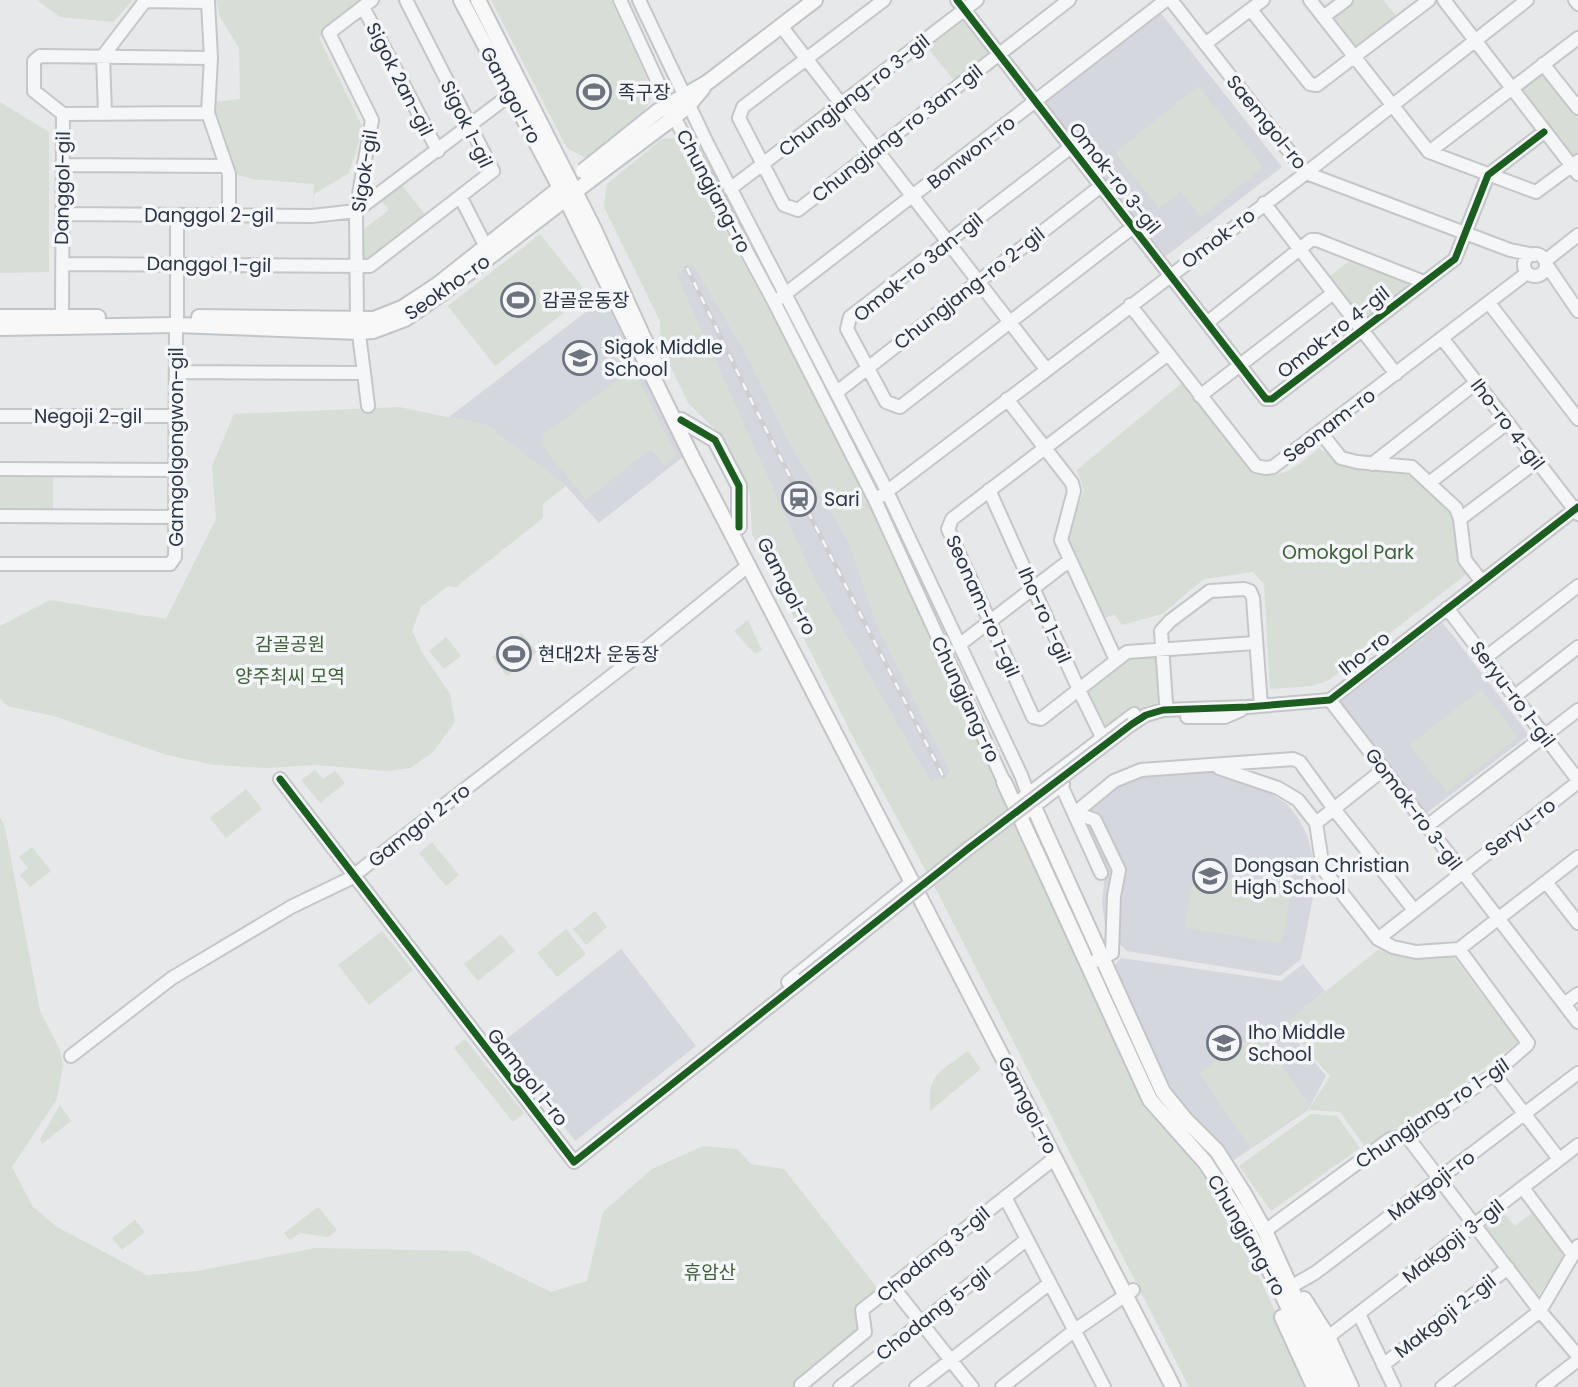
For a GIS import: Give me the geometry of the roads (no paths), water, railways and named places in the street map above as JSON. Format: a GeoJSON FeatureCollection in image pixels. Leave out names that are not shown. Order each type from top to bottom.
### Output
{"type":"FeatureCollection","features":[{"type":"Feature","properties":{"kind":"main road","name":"Gamgol-ro"},"geometry":{"type":"LineString","coordinates":[[461,0],[511,94],[594,229],[681,419],[739,527],[1055,1158],[1183,1387]]}},
{"type":"Feature","properties":{"kind":"main road","name":"Gamgol-ro"},"geometry":{"type":"LineString","coordinates":[[478,0],[568,190],[647,368],[1129,1292],[1173,1387]]}},
{"type":"Feature","properties":{"kind":"main road","name":"Seokho-ro"},"geometry":{"type":"LineString","coordinates":[[0,317],[358,326],[373,331],[405,319],[815,0]]}},
{"type":"Feature","properties":{"kind":"main road","name":"Seokho-ro"},"geometry":{"type":"LineString","coordinates":[[358,326],[402,307],[437,285],[485,247],[568,190]]}},
{"type":"Feature","properties":{"kind":"main road","name":"Seokho-ro"},"geometry":{"type":"LineString","coordinates":[[0,328],[176,321]]}},
{"type":"Feature","properties":{"kind":"main road","name":"Chungjang-ro"},"geometry":{"type":"LineString","coordinates":[[1004,782],[1150,1100],[1205,1162],[1244,1222],[1286,1290],[1336,1387]]}},
{"type":"Feature","properties":{"kind":"main road","name":"Chungjang-ro"},"geometry":{"type":"LineString","coordinates":[[1030,801],[1163,1092],[1217,1151],[1265,1231],[1325,1387]]}},
{"type":"Feature","properties":{"kind":"main road"},"geometry":{"type":"LineString","coordinates":[[1314,1387],[1280,1313],[1286,1290],[1306,1301],[1328,1337],[1352,1387]]}},
{"type":"Feature","properties":{"kind":"street","name":"Sigok 1-gil"},"geometry":{"type":"LineString","coordinates":[[355,266],[370,266],[494,171],[405,0]]}},
{"type":"Feature","properties":{"kind":"street","name":"Chungjang-ro"},"geometry":{"type":"LineString","coordinates":[[620,0],[666,114],[774,302],[875,500],[1004,782]]}},
{"type":"Feature","properties":{"kind":"street","name":"Chungjang-ro"},"geometry":{"type":"LineString","coordinates":[[639,0],[685,100],[886,492],[1030,801]]}},
{"type":"Feature","properties":{"kind":"street","name":"Chungjang-ro 3an-gil"},"geometry":{"type":"LineString","coordinates":[[884,0],[743,107],[739,117],[784,205],[797,210],[1069,0]]}},
{"type":"Feature","properties":{"kind":"street","name":"Chungjang-ro 3-gil"},"geometry":{"type":"LineString","coordinates":[[730,189],[842,103],[961,5],[977,0]]}},
{"type":"Feature","properties":{"kind":"street","name":"Saemgol-ro"},"geometry":{"type":"LineString","coordinates":[[1168,0],[1306,173],[1542,260]]}},
{"type":"Feature","properties":{"kind":"street","name":"Bonwon-ro"},"geometry":{"type":"LineString","coordinates":[[774,302],[1168,0]]}},
{"type":"Feature","properties":{"kind":"street"},"geometry":{"type":"LineString","coordinates":[[1205,44],[1263,0]]}},
{"type":"Feature","properties":{"kind":"street"},"geometry":{"type":"LineString","coordinates":[[1310,0],[1429,152],[1536,192],[1576,167],[1544,132],[1444,0]]}},
{"type":"Feature","properties":{"kind":"street"},"geometry":{"type":"LineString","coordinates":[[1324,17],[1346,0]]}},
{"type":"Feature","properties":{"kind":"street"},"geometry":{"type":"LineString","coordinates":[[1251,9],[1310,84],[1317,85],[1429,0]]}},
{"type":"Feature","properties":{"kind":"street","name":"Omok-ro"},"geometry":{"type":"LineString","coordinates":[[875,500],[1306,173],[1527,0]]}},
{"type":"Feature","properties":{"kind":"street"},"geometry":{"type":"LineString","coordinates":[[1574,0],[1578,4]]}},
{"type":"Feature","properties":{"kind":"street"},"geometry":{"type":"LineString","coordinates":[[105,113],[103,56],[145,1],[208,2],[211,58],[208,113],[229,174],[229,216]]}},
{"type":"Feature","properties":{"kind":"street","name":"Sigok 2an-gil"},"geometry":{"type":"LineString","coordinates":[[367,4],[438,151]]}},
{"type":"Feature","properties":{"kind":"street","name":"Sigok-gil"},"geometry":{"type":"LineString","coordinates":[[367,4],[329,33],[372,120],[356,211],[355,266],[358,326],[368,406]]}},
{"type":"Feature","properties":{"kind":"street","name":"Omok-ro 3-gil"},"geometry":{"type":"LineString","coordinates":[[961,5],[1170,275]]}},
{"type":"Feature","properties":{"kind":"street"},"geometry":{"type":"LineString","coordinates":[[781,26],[1046,369]]}},
{"type":"Feature","properties":{"kind":"street"},"geometry":{"type":"LineString","coordinates":[[1429,152],[1578,37]]}},
{"type":"Feature","properties":{"kind":"street","name":"Danggol-gil"},"geometry":{"type":"LineString","coordinates":[[62,317],[63,114],[34,91],[34,61],[40,56],[211,58]]}},
{"type":"Feature","properties":{"kind":"street"},"geometry":{"type":"LineString","coordinates":[[1543,64],[1578,108]]}},
{"type":"Feature","properties":{"kind":"street"},"geometry":{"type":"LineString","coordinates":[[356,211],[511,94]]}},
{"type":"Feature","properties":{"kind":"street"},"geometry":{"type":"LineString","coordinates":[[63,114],[208,113]]}},
{"type":"Feature","properties":{"kind":"street"},"geometry":{"type":"LineString","coordinates":[[1488,175],[1544,132]]}},
{"type":"Feature","properties":{"kind":"street","name":"Omok-ro 3an-gil"},"geometry":{"type":"LineString","coordinates":[[1071,147],[850,317],[847,328],[886,402],[900,407],[1133,227]]}},
{"type":"Feature","properties":{"kind":"street"},"geometry":{"type":"LineString","coordinates":[[63,165],[226,166]]}},
{"type":"Feature","properties":{"kind":"street","name":"Omok-ro 4-gil"},"geometry":{"type":"LineString","coordinates":[[1170,275],[1266,398],[1272,399],[1455,259],[1488,175]]}},
{"type":"Feature","properties":{"kind":"street","name":"Chungjang-ro 2-gil"},"geometry":{"type":"LineString","coordinates":[[837,392],[1101,186]]}},
{"type":"Feature","properties":{"kind":"street"},"geometry":{"type":"LineString","coordinates":[[461,198],[485,247]]}},
{"type":"Feature","properties":{"kind":"street"},"geometry":{"type":"LineString","coordinates":[[1264,203],[1396,374]]}},
{"type":"Feature","properties":{"kind":"street","name":"Danggol 2-gil"},"geometry":{"type":"LineString","coordinates":[[62,214],[312,216],[356,211]]}},
{"type":"Feature","properties":{"kind":"street","name":"Gamgolgongwon-gil"},"geometry":{"type":"LineString","coordinates":[[0,564],[170,564],[176,557],[177,215]]}},
{"type":"Feature","properties":{"kind":"street"},"geometry":{"type":"LineString","coordinates":[[1530,272],[1526,260],[1542,260],[1578,235]]}},
{"type":"Feature","properties":{"kind":"street"},"geometry":{"type":"LineString","coordinates":[[1208,322],[1311,240],[1424,282]]}},
{"type":"Feature","properties":{"kind":"street"},"geometry":{"type":"LineString","coordinates":[[1510,250],[1530,272],[1565,294]]}},
{"type":"Feature","properties":{"kind":"street"},"geometry":{"type":"LineString","coordinates":[[1530,272],[1545,271],[1542,260]]}},
{"type":"Feature","properties":{"kind":"street"},"geometry":{"type":"LineString","coordinates":[[1542,260],[1578,311]]}},
{"type":"Feature","properties":{"kind":"street","name":"Danggol 1-gil"},"geometry":{"type":"LineString","coordinates":[[62,264],[355,266]]}},
{"type":"Feature","properties":{"kind":"street","name":"Seonam-ro"},"geometry":{"type":"LineString","coordinates":[[1130,304],[1256,466],[1266,468],[1273,467],[1321,433],[1530,272]]}},
{"type":"Feature","properties":{"kind":"street","name":"Omok-ro 4-gil"},"geometry":{"type":"LineString","coordinates":[[1240,365],[1332,294]]}},
{"type":"Feature","properties":{"kind":"street"},"geometry":{"type":"LineString","coordinates":[[1489,303],[1578,419]]}},
{"type":"Feature","properties":{"kind":"street","name":"Iho-ro 4-gil"},"geometry":{"type":"LineString","coordinates":[[1442,338],[1577,510]]}},
{"type":"Feature","properties":{"kind":"street","name":"Seonam-ro 1-gil"},"geometry":{"type":"LineString","coordinates":[[1168,354],[952,519],[948,528],[1033,718],[1041,719],[1127,652],[1255,643]]}},
{"type":"Feature","properties":{"kind":"street"},"geometry":{"type":"LineString","coordinates":[[1200,396],[1240,365]]}},
{"type":"Feature","properties":{"kind":"street"},"geometry":{"type":"LineString","coordinates":[[176,372],[364,373]]}},
{"type":"Feature","properties":{"kind":"street"},"geometry":{"type":"LineString","coordinates":[[1373,464],[1477,382]]}},
{"type":"Feature","properties":{"kind":"street"},"geometry":{"type":"LineString","coordinates":[[1007,399],[1072,483],[1074,491],[1061,540],[1116,660]]}},
{"type":"Feature","properties":{"kind":"street","name":"Negoji 2-gil"},"geometry":{"type":"LineString","coordinates":[[0,416],[176,416]]}},
{"type":"Feature","properties":{"kind":"street"},"geometry":{"type":"LineString","coordinates":[[1429,483],[1507,423]]}},
{"type":"Feature","properties":{"kind":"street"},"geometry":{"type":"LineString","coordinates":[[1321,433],[1341,458],[1412,467],[1456,508],[1465,560],[1482,582]]}},
{"type":"Feature","properties":{"kind":"street"},"geometry":{"type":"LineString","coordinates":[[1460,519],[1537,461]]}},
{"type":"Feature","properties":{"kind":"street"},"geometry":{"type":"LineString","coordinates":[[0,469],[177,470]]}},
{"type":"Feature","properties":{"kind":"street","name":"Iho-ro 1-gil"},"geometry":{"type":"LineString","coordinates":[[989,490],[1103,739]]}},
{"type":"Feature","properties":{"kind":"street","name":"Iho-ro"},"geometry":{"type":"LineString","coordinates":[[803,980],[969,848],[1146,715],[1163,710],[1254,707],[1330,700],[1577,510]]}},
{"type":"Feature","properties":{"kind":"street"},"geometry":{"type":"LineString","coordinates":[[0,516],[176,517]]}},
{"type":"Feature","properties":{"kind":"street"},"geometry":{"type":"LineString","coordinates":[[959,645],[1070,560]]}},
{"type":"Feature","properties":{"kind":"street","name":"Gamgol 2-ro"},"geometry":{"type":"LineString","coordinates":[[71,1056],[172,978],[291,907],[353,876],[637,656],[749,565]]}},
{"type":"Feature","properties":{"kind":"street"},"geometry":{"type":"LineString","coordinates":[[1485,658],[1578,586]]}},
{"type":"Feature","properties":{"kind":"street"},"geometry":{"type":"LineString","coordinates":[[1166,704],[1161,631],[1210,591],[1244,589],[1250,591],[1252,598],[1255,643],[1254,707]]}},
{"type":"Feature","properties":{"kind":"street","name":"Seryu-ro 1-gil"},"geometry":{"type":"LineString","coordinates":[[1447,608],[1578,781]]}},
{"type":"Feature","properties":{"kind":"street"},"geometry":{"type":"LineString","coordinates":[[1514,696],[1578,647]]}},
{"type":"Feature","properties":{"kind":"street","name":"Gomok-ro 3-gil"},"geometry":{"type":"LineString","coordinates":[[1330,700],[1578,1022]]}},
{"type":"Feature","properties":{"kind":"street"},"geometry":{"type":"LineString","coordinates":[[1017,810],[1132,715],[1149,706],[1231,701],[1254,707]]}},
{"type":"Feature","properties":{"kind":"street"},"geometry":{"type":"LineString","coordinates":[[1030,801],[1061,785],[1134,729],[1149,722],[1166,718],[1225,717],[1254,707]]}},
{"type":"Feature","properties":{"kind":"street"},"geometry":{"type":"LineString","coordinates":[[1427,826],[1578,710]]}},
{"type":"Feature","properties":{"kind":"street"},"geometry":{"type":"LineString","coordinates":[[1075,813],[1114,780],[1141,770],[1293,759],[1300,762],[1414,910]]}},
{"type":"Feature","properties":{"kind":"street"},"geometry":{"type":"LineString","coordinates":[[1213,766],[1278,788],[1298,800],[1316,823],[1323,869],[1378,939],[1393,947],[1416,951],[1459,949],[1578,857]]}},
{"type":"Feature","properties":{"kind":"street"},"geometry":{"type":"LineString","coordinates":[[1316,823],[1384,769]]}},
{"type":"Feature","properties":{"kind":"street","name":"Gamgol 1-ro"},"geometry":{"type":"LineString","coordinates":[[280,779],[574,1162],[803,980]]}},
{"type":"Feature","properties":{"kind":"street","name":"Seryu-ro"},"geometry":{"type":"LineString","coordinates":[[1378,939],[1578,781]]}},
{"type":"Feature","properties":{"kind":"street"},"geometry":{"type":"LineString","coordinates":[[1061,785],[1101,873]]}},
{"type":"Feature","properties":{"kind":"street"},"geometry":{"type":"LineString","coordinates":[[1075,813],[1095,820],[1119,870],[1114,896],[1112,953],[1087,965]]}},
{"type":"Feature","properties":{"kind":"street"},"geometry":{"type":"LineString","coordinates":[[1546,881],[1578,922]]}},
{"type":"Feature","properties":{"kind":"street"},"geometry":{"type":"LineString","coordinates":[[718,1049],[732,1027],[918,885]]}},
{"type":"Feature","properties":{"kind":"street","name":"Chungjang-ro 1-gil"},"geometry":{"type":"LineString","coordinates":[[1265,1231],[1390,1139],[1406,1135],[1494,1074],[1527,1045],[1459,949]]}},
{"type":"Feature","properties":{"kind":"street"},"geometry":{"type":"LineString","coordinates":[[1564,1004],[1578,994]]}},
{"type":"Feature","properties":{"kind":"street","name":"Makgoji-ro"},"geometry":{"type":"LineString","coordinates":[[1286,1290],[1315,1273],[1578,1073]]}},
{"type":"Feature","properties":{"kind":"street"},"geometry":{"type":"LineString","coordinates":[[1494,1074],[1559,1159]]}},
{"type":"Feature","properties":{"kind":"street"},"geometry":{"type":"LineString","coordinates":[[1406,1135],[1578,1358],[1543,1387]]}},
{"type":"Feature","properties":{"kind":"street","name":"Makgoji 3-gil"},"geometry":{"type":"LineString","coordinates":[[1328,1337],[1578,1145]]}},
{"type":"Feature","properties":{"kind":"street","name":"Chodang 3-gil"},"geometry":{"type":"LineString","coordinates":[[803,1387],[801,1385],[865,1332],[862,1310],[1055,1158]]}},
{"type":"Feature","properties":{"kind":"street"},"geometry":{"type":"LineString","coordinates":[[1442,1387],[1540,1311],[1575,1250],[1523,1188]]}},
{"type":"Feature","properties":{"kind":"street"},"geometry":{"type":"LineString","coordinates":[[1005,1197],[1104,1387]]}},
{"type":"Feature","properties":{"kind":"street","name":"Chodang 5-gil"},"geometry":{"type":"LineString","coordinates":[[840,1387],[1026,1240]]}},
{"type":"Feature","properties":{"kind":"street","name":"Makgoji 2-gil"},"geometry":{"type":"LineString","coordinates":[[1383,1365],[1508,1268]]}},
{"type":"Feature","properties":{"kind":"street"},"geometry":{"type":"LineString","coordinates":[[916,1387],[1049,1283]]}},
{"type":"Feature","properties":{"kind":"street"},"geometry":{"type":"LineString","coordinates":[[893,1287],[972,1387]]}},
{"type":"Feature","properties":{"kind":"street"},"geometry":{"type":"LineString","coordinates":[[1002,1387],[1129,1292]]}},
{"type":"Feature","properties":{"kind":"street"},"geometry":{"type":"LineString","coordinates":[[1359,1314],[1394,1387]]}},
{"type":"Feature","properties":{"kind":"railway"},"geometry":{"type":"LineString","coordinates":[[687,268],[753,404],[943,776]]}},
{"type":"Feature","properties":{"kind":"place","name":"족구장"},"geometry":{"type":"Point","coordinates":[594,92]}},
{"type":"Feature","properties":{"kind":"place","name":"감골운동장"},"geometry":{"type":"Point","coordinates":[518,300]}},
{"type":"Feature","properties":{"kind":"place","name":"Sigok Middle School"},"geometry":{"type":"Point","coordinates":[580,358]}},
{"type":"Feature","properties":{"kind":"place","name":"Sari"},"geometry":{"type":"Point","coordinates":[799,499]}},
{"type":"Feature","properties":{"kind":"place","name":"현대2차 운동장"},"geometry":{"type":"Point","coordinates":[514,654]}},
{"type":"Feature","properties":{"kind":"place","name":"Dongsan Christian High School"},"geometry":{"type":"Point","coordinates":[1210,876]}},
{"type":"Feature","properties":{"kind":"place","name":"Iho Middle School"},"geometry":{"type":"Point","coordinates":[1224,1043]}},
{"type":"Feature","properties":{"kind":"park label","name":"Omokgol Park"},"geometry":{"type":"Point","coordinates":[1348,552]}},
{"type":"Feature","properties":{"kind":"park label","name":"감골공원"},"geometry":{"type":"Point","coordinates":[290,644]}},
{"type":"Feature","properties":{"kind":"park label","name":"양주최씨 모역"},"geometry":{"type":"Point","coordinates":[290,676]}},
{"type":"Feature","properties":{"kind":"park label","name":"휴암산"},"geometry":{"type":"Point","coordinates":[710,1272]}}]}
